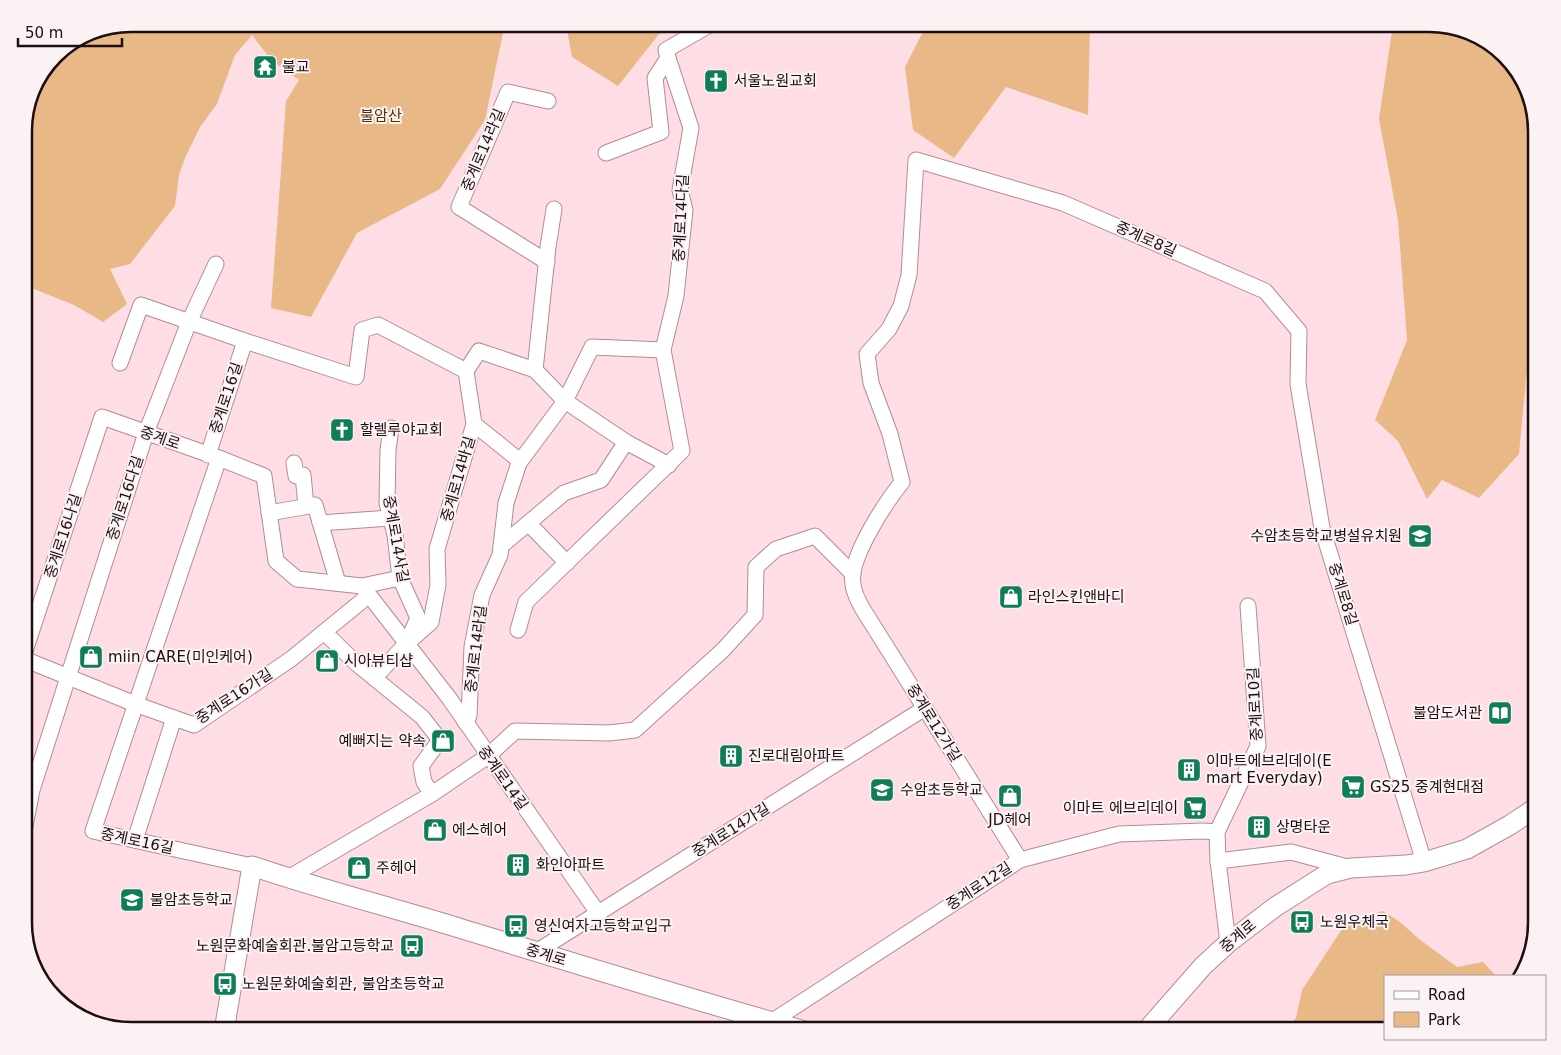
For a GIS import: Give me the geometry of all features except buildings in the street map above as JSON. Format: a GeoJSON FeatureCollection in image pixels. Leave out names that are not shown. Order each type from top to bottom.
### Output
{"type":"FeatureCollection","features":[{"type":"Feature","properties":{"kind":"street"},"geometry":{"type":"LineString","coordinates":[[606,153],[661,132],[655,78],[668,58],[666,50],[697,32]]}},
{"type":"Feature","properties":{"kind":"street","name":"중계로14다길"},"geometry":{"type":"LineString","coordinates":[[518,630],[526,602],[682,451],[663,350],[676,296],[685,210],[680,190],[691,128],[668,58]]}},
{"type":"Feature","properties":{"kind":"street","name":"중계로14라길"},"geometry":{"type":"LineString","coordinates":[[547,262],[459,207],[508,92],[548,100]]}},
{"type":"Feature","properties":{"kind":"street","name":"중계로8길"},"geometry":{"type":"LineString","coordinates":[[864,612],[853,584],[853,574],[862,544],[890,497],[902,482],[890,434],[871,383],[867,354],[889,329],[901,306],[909,275],[916,160],[1062,203],[1265,291],[1299,332],[1298,384],[1322,528],[1424,862]]}},
{"type":"Feature","properties":{"kind":"street"},"geometry":{"type":"LineString","coordinates":[[535,370],[554,209]]}},
{"type":"Feature","properties":{"kind":"street","name":"중계로16다길"},"geometry":{"type":"LineString","coordinates":[[67,677],[146,433],[188,322],[216,264]]}},
{"type":"Feature","properties":{"kind":"street"},"geometry":{"type":"LineString","coordinates":[[120,364],[141,305],[356,377],[362,330],[378,325],[466,371],[479,352],[535,370],[565,401],[626,442],[669,465]]}},
{"type":"Feature","properties":{"kind":"street","name":"중계로16길"},"geometry":{"type":"LineString","coordinates":[[245,341],[213,456],[93,832],[252,866]]}},
{"type":"Feature","properties":{"kind":"street","name":"중계로14라길"},"geometry":{"type":"LineString","coordinates":[[465,722],[469,716],[472,647],[482,595],[500,555],[506,503],[520,461],[565,401],[592,347],[663,350]]}},
{"type":"Feature","properties":{"kind":"street","name":"중계로14바길"},"geometry":{"type":"LineString","coordinates":[[406,644],[431,622],[438,585],[437,549],[474,424],[466,371]]}},
{"type":"Feature","properties":{"kind":"street","name":"중계로"},"geometry":{"type":"LineString","coordinates":[[102,417],[213,456]]}},
{"type":"Feature","properties":{"kind":"street","name":"중계로16나길"},"geometry":{"type":"LineString","coordinates":[[33,627],[102,417]]}},
{"type":"Feature","properties":{"kind":"street"},"geometry":{"type":"LineString","coordinates":[[474,424],[520,461]]}},
{"type":"Feature","properties":{"kind":"street","name":"중계로14사길"},"geometry":{"type":"LineString","coordinates":[[391,428],[388,450],[387,494],[390,518],[400,578],[418,618],[406,644]]}},
{"type":"Feature","properties":{"kind":"street"},"geometry":{"type":"LineString","coordinates":[[501,546],[564,493],[601,480],[626,442]]}},
{"type":"Feature","properties":{"kind":"street"},"geometry":{"type":"LineString","coordinates":[[213,456],[264,476],[276,561],[297,579],[338,583],[365,591],[400,578]]}},
{"type":"Feature","properties":{"kind":"street"},"geometry":{"type":"LineString","coordinates":[[294,463],[296,476],[303,475],[306,506]]}},
{"type":"Feature","properties":{"kind":"street"},"geometry":{"type":"LineString","coordinates":[[269,513],[315,505],[338,583]]}},
{"type":"Feature","properties":{"kind":"street"},"geometry":{"type":"LineString","coordinates":[[320,523],[390,518]]}},
{"type":"Feature","properties":{"kind":"street"},"geometry":{"type":"LineString","coordinates":[[528,523],[567,563]]}},
{"type":"Feature","properties":{"kind":"street"},"geometry":{"type":"LineString","coordinates":[[288,878],[432,794],[488,756],[515,731],[609,733],[635,730],[723,650],[755,615],[756,567],[776,549],[815,536],[853,574]]}},
{"type":"Feature","properties":{"kind":"street","name":"중계로14길"},"geometry":{"type":"LineString","coordinates":[[365,591],[448,698],[598,913]]}},
{"type":"Feature","properties":{"kind":"street","name":"중계로16가길"},"geometry":{"type":"LineString","coordinates":[[135,840],[174,718],[194,725],[291,659],[324,632],[365,591]]}},
{"type":"Feature","properties":{"kind":"street","name":"중계로10길"},"geometry":{"type":"LineString","coordinates":[[1228,943],[1218,861],[1217,832],[1258,746],[1248,606]]}},
{"type":"Feature","properties":{"kind":"street","name":"중계로12가길"},"geometry":{"type":"LineString","coordinates":[[864,612],[1020,860]]}},
{"type":"Feature","properties":{"kind":"street"},"geometry":{"type":"LineString","coordinates":[[324,632],[357,664],[422,717],[440,740],[421,766],[424,782],[432,794]]}},
{"type":"Feature","properties":{"kind":"street"},"geometry":{"type":"LineString","coordinates":[[374,678],[406,644]]}},
{"type":"Feature","properties":{"kind":"street"},"geometry":{"type":"LineString","coordinates":[[33,663],[174,718]]}},
{"type":"Feature","properties":{"kind":"street"},"geometry":{"type":"LineString","coordinates":[[33,787],[67,677]]}},
{"type":"Feature","properties":{"kind":"street","name":"중계로14가길"},"geometry":{"type":"LineString","coordinates":[[536,952],[925,708]]}},
{"type":"Feature","properties":{"kind":"street","name":"중계로"},"geometry":{"type":"LineString","coordinates":[[1154,1022],[1203,966],[1228,943],[1275,907],[1327,874],[1350,868],[1406,865],[1424,862],[1467,849],[1528,813]]}},
{"type":"Feature","properties":{"kind":"street","name":"중계로12길"},"geometry":{"type":"LineString","coordinates":[[771,1022],[1020,860],[1119,834],[1217,832]]}},
{"type":"Feature","properties":{"kind":"street","name":"중계로"},"geometry":{"type":"LineString","coordinates":[[1218,861],[1291,852],[1350,868]]}},
{"type":"Feature","properties":{"kind":"street"},"geometry":{"type":"LineString","coordinates":[[226,1022],[252,866]]}},
{"type":"Feature","properties":{"kind":"street","name":"중계로"},"geometry":{"type":"LineString","coordinates":[[252,866],[656,989],[771,1022]]}},
{"type":"Feature","properties":{"kind":"green space","name":"불암산"},"geometry":{"type":"Polygon","coordinates":[[[132,32],[503,33],[485,120],[440,189],[357,233],[311,317],[271,308],[286,101],[299,80],[272,61],[252,35],[235,55],[217,104],[200,127],[185,158],[179,175],[175,206],[130,264],[110,269],[127,304],[103,322],[74,305],[33,289],[33,119],[40,94],[49,76],[61,61],[76,49],[106,36],[132,32]]]}},
{"type":"Feature","properties":{"kind":"green space"},"geometry":{"type":"Polygon","coordinates":[[[567,32],[661,32],[618,86],[572,57],[567,32]]]}},
{"type":"Feature","properties":{"kind":"green space"},"geometry":{"type":"Polygon","coordinates":[[[923,32],[1090,32],[1088,115],[1006,87],[954,158],[913,130],[905,67],[923,32]]]}},
{"type":"Feature","properties":{"kind":"green space"},"geometry":{"type":"Polygon","coordinates":[[[1392,32],[1442,33],[1467,40],[1485,49],[1512,76],[1525,106],[1528,119],[1528,358],[1519,454],[1479,498],[1442,480],[1427,499],[1398,441],[1375,420],[1407,340],[1398,220],[1379,119],[1392,32]]]}},
{"type":"Feature","properties":{"kind":"green space"},"geometry":{"type":"Polygon","coordinates":[[[1383,911],[1457,967],[1483,962],[1495,975],[1384,975],[1384,1022],[1292,1022],[1296,1018],[1302,990],[1346,923],[1383,911]]]}},
{"type":"Feature","properties":{"kind":"place","name":"불교"},"geometry":{"type":"Point","coordinates":[265,67]}},
{"type":"Feature","properties":{"kind":"place","name":"서울노원교회"},"geometry":{"type":"Point","coordinates":[716,81]}},
{"type":"Feature","properties":{"kind":"place","name":"할렐루야교회"},"geometry":{"type":"Point","coordinates":[342,430]}},
{"type":"Feature","properties":{"kind":"place","name":"수암초등학교병설유치원"},"geometry":{"type":"Point","coordinates":[1420,536]}},
{"type":"Feature","properties":{"kind":"place","name":"라인스킨앤바디"},"geometry":{"type":"Point","coordinates":[1011,597]}},
{"type":"Feature","properties":{"kind":"place","name":"miin CARE(미인케어)"},"geometry":{"type":"Point","coordinates":[91,657]}},
{"type":"Feature","properties":{"kind":"place","name":"시아뷰티샵"},"geometry":{"type":"Point","coordinates":[327,661]}},
{"type":"Feature","properties":{"kind":"place","name":"불암도서관"},"geometry":{"type":"Point","coordinates":[1500,713]}},
{"type":"Feature","properties":{"kind":"place","name":"예뻐지는 약속"},"geometry":{"type":"Point","coordinates":[443,741]}},
{"type":"Feature","properties":{"kind":"place","name":"진로대림아파트"},"geometry":{"type":"Point","coordinates":[731,756]}},
{"type":"Feature","properties":{"kind":"place","name":"이마트에브리데이(E mart Everyday)"},"geometry":{"type":"Point","coordinates":[1189,770]}},
{"type":"Feature","properties":{"kind":"place","name":"GS25 중계현대점"},"geometry":{"type":"Point","coordinates":[1353,787]}},
{"type":"Feature","properties":{"kind":"place","name":"수암초등학교"},"geometry":{"type":"Point","coordinates":[882,790]}},
{"type":"Feature","properties":{"kind":"place","name":"JD헤어"},"geometry":{"type":"Point","coordinates":[1010,796]}},
{"type":"Feature","properties":{"kind":"place","name":"이마트 에브리데이"},"geometry":{"type":"Point","coordinates":[1195,808]}},
{"type":"Feature","properties":{"kind":"place","name":"상명타운"},"geometry":{"type":"Point","coordinates":[1259,827]}},
{"type":"Feature","properties":{"kind":"place","name":"에스헤어"},"geometry":{"type":"Point","coordinates":[435,830]}},
{"type":"Feature","properties":{"kind":"place","name":"화인아파트"},"geometry":{"type":"Point","coordinates":[518,865]}},
{"type":"Feature","properties":{"kind":"place","name":"주헤어"},"geometry":{"type":"Point","coordinates":[359,868]}},
{"type":"Feature","properties":{"kind":"place","name":"불암초등학교"},"geometry":{"type":"Point","coordinates":[132,900]}},
{"type":"Feature","properties":{"kind":"place","name":"노원우체국"},"geometry":{"type":"Point","coordinates":[1302,922]}},
{"type":"Feature","properties":{"kind":"place","name":"영신여자고등학교입구"},"geometry":{"type":"Point","coordinates":[516,926]}},
{"type":"Feature","properties":{"kind":"place","name":"노원문화예술회관.불암고등학교"},"geometry":{"type":"Point","coordinates":[412,946]}},
{"type":"Feature","properties":{"kind":"place","name":"노원문화예술회관, 불암초등학교"},"geometry":{"type":"Point","coordinates":[225,984]}}]}
